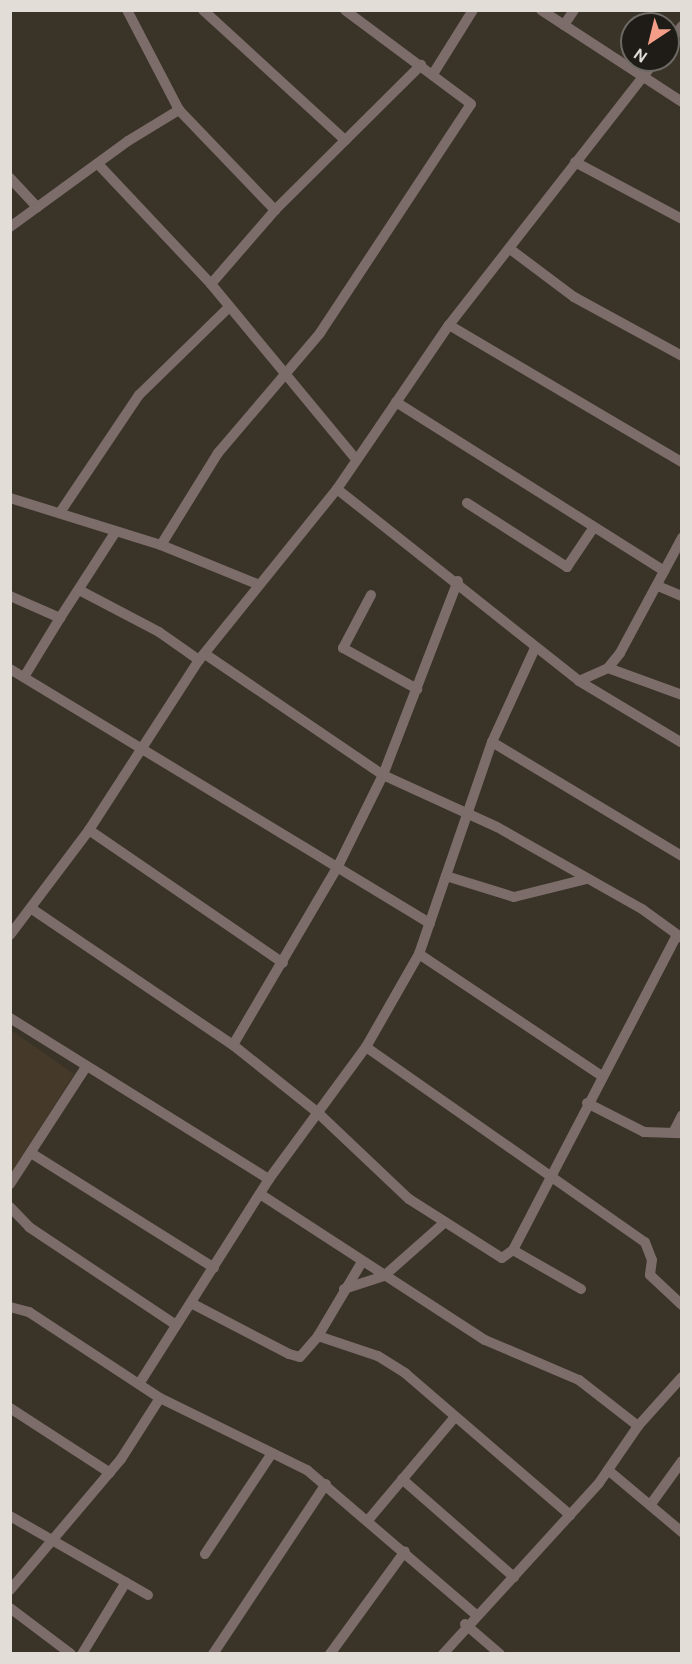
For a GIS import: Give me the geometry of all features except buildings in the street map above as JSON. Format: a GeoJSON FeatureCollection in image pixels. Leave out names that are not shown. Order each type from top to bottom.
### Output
{"type":"FeatureCollection","features":[{"type":"Feature","properties":{"kind":"street"},"geometry":{"type":"LineString","coordinates":[[127,10],[180,110],[275,210]]}},
{"type":"Feature","properties":{"kind":"street"},"geometry":{"type":"LineString","coordinates":[[203,10],[345,140]]}},
{"type":"Feature","properties":{"kind":"street"},"geometry":{"type":"LineString","coordinates":[[161,545],[218,453],[285,379],[470,106],[469,100],[345,10]]}},
{"type":"Feature","properties":{"kind":"street"},"geometry":{"type":"LineString","coordinates":[[433,74],[473,10]]}},
{"type":"Feature","properties":{"kind":"street"},"geometry":{"type":"LineString","coordinates":[[540,10],[681,102]]}},
{"type":"Feature","properties":{"kind":"street"},"geometry":{"type":"LineString","coordinates":[[564,25],[574,10]]}},
{"type":"Feature","properties":{"kind":"street"},"geometry":{"type":"LineString","coordinates":[[211,284],[275,210],[421,65]]}},
{"type":"Feature","properties":{"kind":"street"},"geometry":{"type":"LineString","coordinates":[[10,935],[15,922],[32,909],[89,830],[202,657],[257,584],[337,489],[449,326],[647,72]]}},
{"type":"Feature","properties":{"kind":"street"},"geometry":{"type":"LineString","coordinates":[[10,227],[98,164],[180,110]]}},
{"type":"Feature","properties":{"kind":"street"},"geometry":{"type":"LineString","coordinates":[[575,162],[681,219]]}},
{"type":"Feature","properties":{"kind":"street"},"geometry":{"type":"LineString","coordinates":[[98,164],[211,284],[285,379],[356,459]]}},
{"type":"Feature","properties":{"kind":"street"},"geometry":{"type":"LineString","coordinates":[[10,178],[37,207]]}},
{"type":"Feature","properties":{"kind":"street"},"geometry":{"type":"LineString","coordinates":[[510,249],[574,297],[681,356]]}},
{"type":"Feature","properties":{"kind":"street"},"geometry":{"type":"LineString","coordinates":[[61,511],[139,394],[228,308]]}},
{"type":"Feature","properties":{"kind":"street"},"geometry":{"type":"LineString","coordinates":[[449,326],[681,462]]}},
{"type":"Feature","properties":{"kind":"street"},"geometry":{"type":"LineString","coordinates":[[396,402],[664,571]]}},
{"type":"Feature","properties":{"kind":"street"},"geometry":{"type":"LineString","coordinates":[[337,489],[458,581],[535,648],[579,681],[681,743]]}},
{"type":"Feature","properties":{"kind":"street"},"geometry":{"type":"LineString","coordinates":[[10,498],[61,511],[161,545],[257,584]]}},
{"type":"Feature","properties":{"kind":"street"},"geometry":{"type":"LineString","coordinates":[[467,503],[567,567],[594,527]]}},
{"type":"Feature","properties":{"kind":"street"},"geometry":{"type":"LineString","coordinates":[[24,677],[60,618],[81,591],[116,531]]}},
{"type":"Feature","properties":{"kind":"street"},"geometry":{"type":"LineString","coordinates":[[579,681],[608,668],[658,586],[681,538]]}},
{"type":"Feature","properties":{"kind":"street"},"geometry":{"type":"LineString","coordinates":[[233,1045],[339,864],[383,775],[458,581]]}},
{"type":"Feature","properties":{"kind":"street"},"geometry":{"type":"LineString","coordinates":[[658,586],[681,596]]}},
{"type":"Feature","properties":{"kind":"street"},"geometry":{"type":"LineString","coordinates":[[32,909],[233,1045],[317,1112],[409,1199],[502,1258],[513,1250],[552,1177],[587,1103],[679,936],[642,909],[497,827],[466,816],[383,775],[202,657],[81,591]]}},
{"type":"Feature","properties":{"kind":"street"},"geometry":{"type":"LineString","coordinates":[[371,594],[343,648],[417,689]]}},
{"type":"Feature","properties":{"kind":"street"},"geometry":{"type":"LineString","coordinates":[[10,596],[60,618]]}},
{"type":"Feature","properties":{"kind":"street"},"geometry":{"type":"LineString","coordinates":[[139,1384],[268,1179],[366,1047],[419,954],[492,742],[535,648]]}},
{"type":"Feature","properties":{"kind":"street"},"geometry":{"type":"LineString","coordinates":[[608,668],[681,695]]}},
{"type":"Feature","properties":{"kind":"street"},"geometry":{"type":"LineString","coordinates":[[10,669],[143,745],[430,922]]}},
{"type":"Feature","properties":{"kind":"street"},"geometry":{"type":"LineString","coordinates":[[492,742],[681,856]]}},
{"type":"Feature","properties":{"kind":"street"},"geometry":{"type":"LineString","coordinates":[[89,830],[283,963]]}},
{"type":"Feature","properties":{"kind":"street"},"geometry":{"type":"LineString","coordinates":[[446,876],[514,897],[586,879]]}},
{"type":"Feature","properties":{"kind":"street"},"geometry":{"type":"LineString","coordinates":[[419,954],[602,1076]]}},
{"type":"Feature","properties":{"kind":"street"},"geometry":{"type":"LineString","coordinates":[[10,1018],[268,1179]]}},
{"type":"Feature","properties":{"kind":"street"},"geometry":{"type":"LineString","coordinates":[[366,1047],[645,1242],[652,1260],[650,1275],[681,1305]]}},
{"type":"Feature","properties":{"kind":"street"},"geometry":{"type":"LineString","coordinates":[[10,1184],[86,1067]]}},
{"type":"Feature","properties":{"kind":"street"},"geometry":{"type":"LineString","coordinates":[[587,1103],[644,1132],[677,1133],[681,1115]]}},
{"type":"Feature","properties":{"kind":"street"},"geometry":{"type":"LineString","coordinates":[[31,1153],[213,1268]]}},
{"type":"Feature","properties":{"kind":"street"},"geometry":{"type":"LineString","coordinates":[[260,1194],[362,1262],[494,1344],[579,1380],[638,1426]]}},
{"type":"Feature","properties":{"kind":"street"},"geometry":{"type":"LineString","coordinates":[[10,1207],[29,1227],[176,1325]]}},
{"type":"Feature","properties":{"kind":"street"},"geometry":{"type":"LineString","coordinates":[[344,1289],[384,1276],[444,1223]]}},
{"type":"Feature","properties":{"kind":"street"},"geometry":{"type":"LineString","coordinates":[[513,1250],[581,1288]]}},
{"type":"Feature","properties":{"kind":"street"},"geometry":{"type":"LineString","coordinates":[[191,1303],[300,1357],[318,1336],[362,1262]]}},
{"type":"Feature","properties":{"kind":"street"},"geometry":{"type":"LineString","coordinates":[[10,1307],[29,1312],[159,1398],[272,1453],[326,1484],[369,1519],[475,1614]]}},
{"type":"Feature","properties":{"kind":"street"},"geometry":{"type":"LineString","coordinates":[[318,1336],[378,1356],[455,1417],[570,1515]]}},
{"type":"Feature","properties":{"kind":"street"},"geometry":{"type":"LineString","coordinates":[[443,1653],[465,1624],[514,1577],[570,1515],[608,1470],[638,1426],[681,1377]]}},
{"type":"Feature","properties":{"kind":"street"},"geometry":{"type":"LineString","coordinates":[[10,1590],[110,1473],[159,1398]]}},
{"type":"Feature","properties":{"kind":"street"},"geometry":{"type":"LineString","coordinates":[[11,1410],[110,1473]]}},
{"type":"Feature","properties":{"kind":"street"},"geometry":{"type":"LineString","coordinates":[[369,1519],[455,1417]]}},
{"type":"Feature","properties":{"kind":"street"},"geometry":{"type":"LineString","coordinates":[[205,1554],[272,1453]]}},
{"type":"Feature","properties":{"kind":"street"},"geometry":{"type":"LineString","coordinates":[[651,1504],[681,1461]]}},
{"type":"Feature","properties":{"kind":"street"},"geometry":{"type":"LineString","coordinates":[[608,1470],[651,1504],[681,1532]]}},
{"type":"Feature","properties":{"kind":"street"},"geometry":{"type":"LineString","coordinates":[[402,1479],[514,1577]]}},
{"type":"Feature","properties":{"kind":"street"},"geometry":{"type":"LineString","coordinates":[[213,1653],[326,1484]]}},
{"type":"Feature","properties":{"kind":"street"},"geometry":{"type":"LineString","coordinates":[[10,1516],[148,1595]]}},
{"type":"Feature","properties":{"kind":"street"},"geometry":{"type":"LineString","coordinates":[[330,1653],[405,1551]]}},
{"type":"Feature","properties":{"kind":"street"},"geometry":{"type":"LineString","coordinates":[[82,1653],[126,1582]]}},
{"type":"Feature","properties":{"kind":"street"},"geometry":{"type":"LineString","coordinates":[[10,1608],[67,1652]]}},
{"type":"Feature","properties":{"kind":"street"},"geometry":{"type":"LineString","coordinates":[[465,1624],[500,1653]]}},
{"type":"Feature","properties":{"kind":"shaded area"},"geometry":{"type":"Polygon","coordinates":[[[11,1030],[74,1074],[11,1173],[11,1030]]]}}]}
